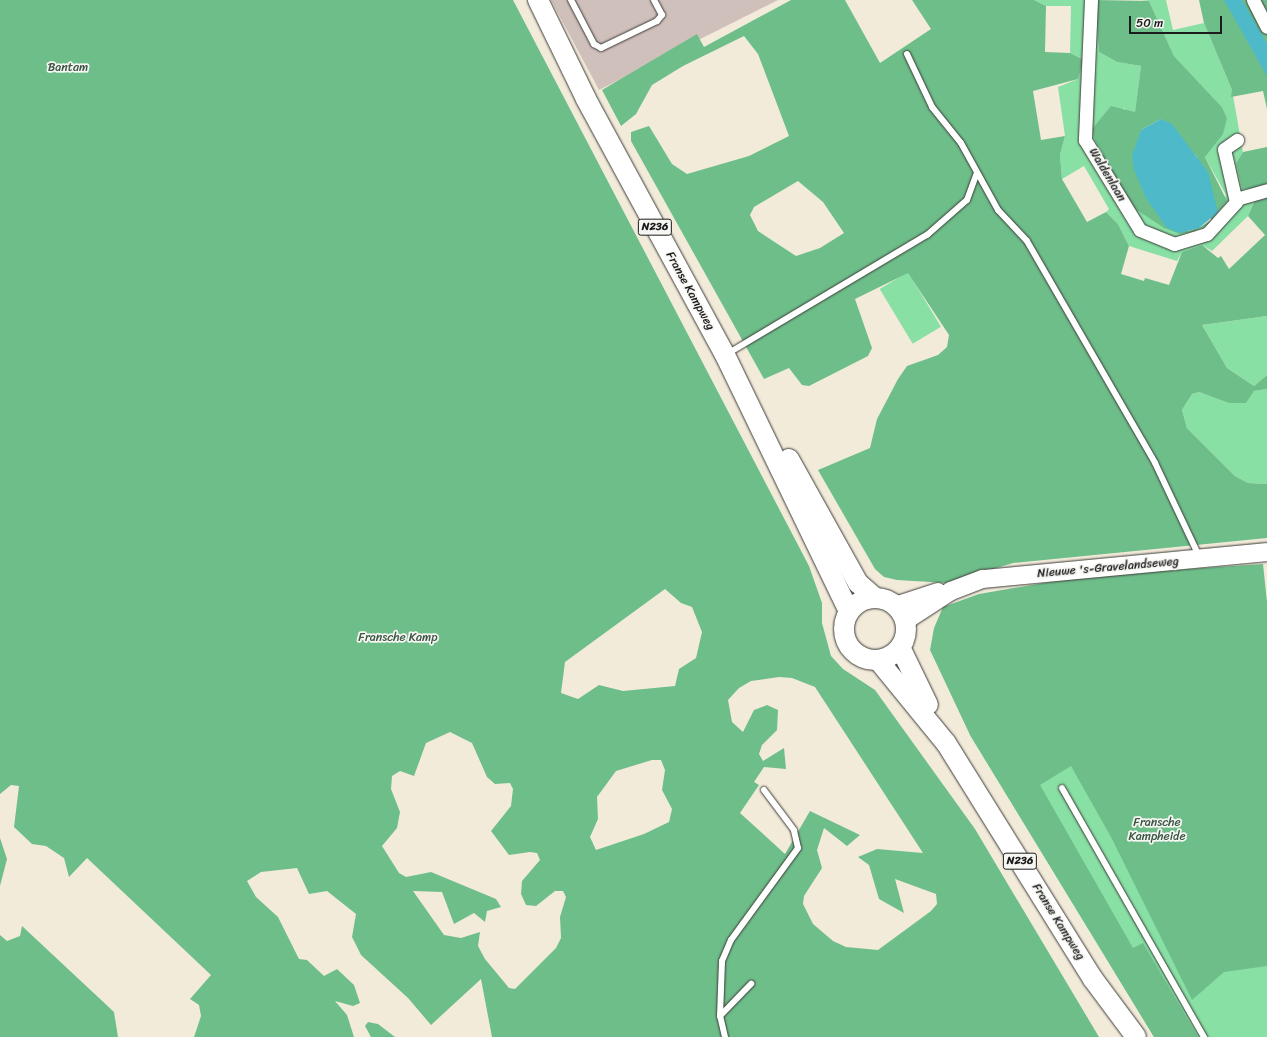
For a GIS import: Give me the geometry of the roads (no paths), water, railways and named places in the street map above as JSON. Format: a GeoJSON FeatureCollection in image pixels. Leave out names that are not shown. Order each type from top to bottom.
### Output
{"type":"FeatureCollection","features":[{"type":"Feature","properties":{"kind":"main road","name":"Franse Kampweg"},"geometry":{"type":"LineString","coordinates":[[526,0],[567,73],[586,99]]}},
{"type":"Feature","properties":{"kind":"main road","name":"Franse Kampweg"},"geometry":{"type":"LineString","coordinates":[[538,0],[586,99],[725,355],[849,611]]}},
{"type":"Feature","properties":{"kind":"main road","name":"Franse Kampweg"},"geometry":{"type":"LineString","coordinates":[[725,355],[749,388],[858,583],[875,598]]}},
{"type":"Feature","properties":{"kind":"main road","name":"Nieuwe 's-Gravelandseweg"},"geometry":{"type":"LineString","coordinates":[[900,613],[983,579],[1267,552]]}},
{"type":"Feature","properties":{"kind":"main road"},"geometry":{"type":"LineString","coordinates":[[875,598],[858,602],[849,611],[843,627],[848,646],[863,658],[878,660],[891,656],[900,647],[906,630],[900,613]]}},
{"type":"Feature","properties":{"kind":"main road","name":"N236"},"geometry":{"type":"LineString","coordinates":[[875,598],[900,613]]}},
{"type":"Feature","properties":{"kind":"main road","name":"Franse Kampweg"},"geometry":{"type":"LineString","coordinates":[[900,647],[946,743],[1093,979],[1136,1037]]}},
{"type":"Feature","properties":{"kind":"main road","name":"Franse Kampweg"},"geometry":{"type":"LineString","coordinates":[[878,660],[946,743]]}},
{"type":"Feature","properties":{"kind":"main road","name":"Franse Kampweg"},"geometry":{"type":"LineString","coordinates":[[1093,979],[1120,1037]]}},
{"type":"Feature","properties":{"kind":"street","name":"Waldenlaan"},"geometry":{"type":"LineString","coordinates":[[1091,0],[1085,140],[1140,230],[1174,244],[1207,234],[1236,199]]}},
{"type":"Feature","properties":{"kind":"street"},"geometry":{"type":"LineString","coordinates":[[1253,0],[1267,27]]}},
{"type":"Feature","properties":{"kind":"street"},"geometry":{"type":"LineString","coordinates":[[1237,140],[1224,149],[1236,199],[1267,190]]}},
{"type":"Feature","properties":{"kind":"lane"},"geometry":{"type":"LineString","coordinates":[[571,0],[594,44],[602,48],[657,21],[662,15],[654,0]]}},
{"type":"Feature","properties":{"kind":"lane"},"geometry":{"type":"LineString","coordinates":[[907,54],[932,107],[961,143],[998,210],[1027,241],[1155,463],[1200,559]]}},
{"type":"Feature","properties":{"kind":"lane"},"geometry":{"type":"LineString","coordinates":[[725,355],[927,235],[967,200],[977,173]]}},
{"type":"Feature","properties":{"kind":"lane"},"geometry":{"type":"LineString","coordinates":[[1062,788],[1204,1037]]}},
{"type":"Feature","properties":{"kind":"lane"},"geometry":{"type":"LineString","coordinates":[[725,1037],[720,1016],[722,961],[731,940],[798,848],[794,830],[764,790]]}},
{"type":"Feature","properties":{"kind":"lane"},"geometry":{"type":"LineString","coordinates":[[720,1016],[751,984]]}},
{"type":"Feature","properties":{"kind":"water"},"geometry":{"type":"Polygon","coordinates":[[[1224,0],[1242,0],[1267,44],[1267,76],[1224,0]]]}},
{"type":"Feature","properties":{"kind":"water"},"geometry":{"type":"Polygon","coordinates":[[[1161,119],[1172,124],[1208,172],[1218,212],[1199,228],[1179,233],[1166,227],[1146,198],[1134,170],[1132,156],[1141,130],[1161,119]]]}},
{"type":"Feature","properties":{"kind":"park label","name":"Bantam"},"geometry":{"type":"Point","coordinates":[68,68]}},
{"type":"Feature","properties":{"kind":"park label","name":"Fransche Kamp"},"geometry":{"type":"Point","coordinates":[398,638]}},
{"type":"Feature","properties":{"kind":"park label","name":"Fransche Kampheide"},"geometry":{"type":"Point","coordinates":[1157,830]}}]}
